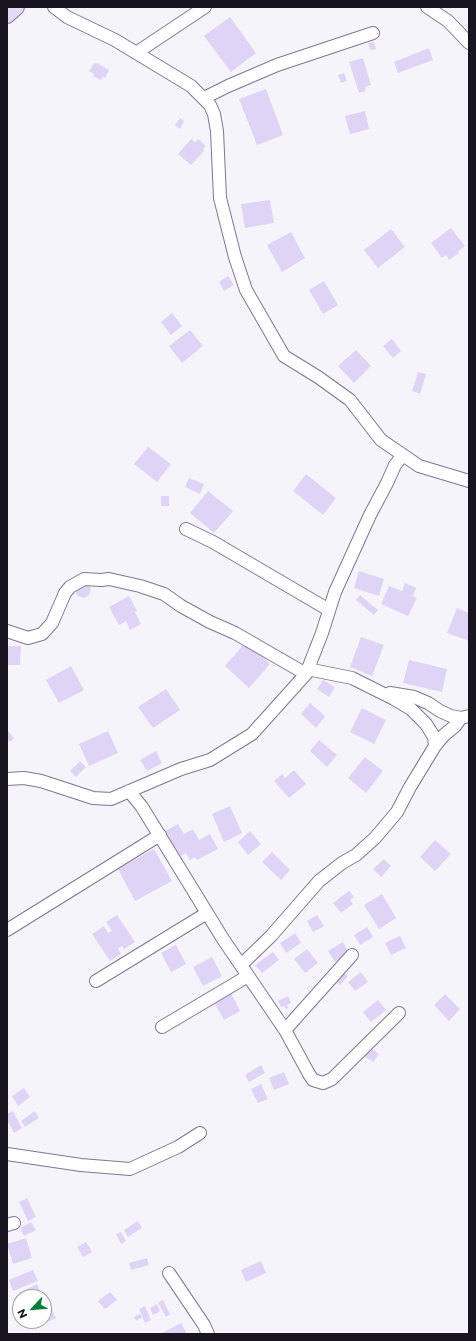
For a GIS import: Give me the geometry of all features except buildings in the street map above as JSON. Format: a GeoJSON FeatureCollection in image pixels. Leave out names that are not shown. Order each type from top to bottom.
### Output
{"type":"FeatureCollection","features":[{"type":"Feature","properties":{"kind":"main road"},"geometry":{"type":"LineString","coordinates":[[7,15],[16,7]]}},
{"type":"Feature","properties":{"kind":"street"},"geometry":{"type":"LineString","coordinates":[[54,7],[67,17],[115,40],[190,86],[210,105],[214,114],[217,131],[220,198],[235,257],[246,290],[284,356],[318,377],[350,400],[381,440],[402,455],[419,466],[469,481]]}},
{"type":"Feature","properties":{"kind":"street"},"geometry":{"type":"LineString","coordinates":[[136,53],[205,7]]}},
{"type":"Feature","properties":{"kind":"street"},"geometry":{"type":"LineString","coordinates":[[427,7],[448,21],[469,43]]}},
{"type":"Feature","properties":{"kind":"street"},"geometry":{"type":"LineString","coordinates":[[204,98],[277,65],[373,34]]}},
{"type":"Feature","properties":{"kind":"street"},"geometry":{"type":"LineString","coordinates":[[7,779],[24,778],[40,781],[93,798],[111,799],[181,769],[210,760],[252,734],[307,671],[322,633],[335,592],[370,515],[395,465],[402,455]]}},
{"type":"Feature","properties":{"kind":"street"},"geometry":{"type":"LineString","coordinates":[[186,529],[213,542],[329,610]]}},
{"type":"Feature","properties":{"kind":"street"},"geometry":{"type":"LineString","coordinates":[[7,631],[28,638],[42,634],[52,623],[65,593],[70,587],[84,579],[110,579],[144,587],[164,594],[181,606],[210,622],[235,633],[307,671],[352,678],[382,693],[411,709],[426,724],[434,737],[435,746]]}},
{"type":"Feature","properties":{"kind":"street"},"geometry":{"type":"LineString","coordinates":[[382,693],[414,697],[451,716],[465,717]]}},
{"type":"Feature","properties":{"kind":"street"},"geometry":{"type":"LineString","coordinates":[[241,966],[271,936],[319,881],[342,863],[356,855],[375,838],[397,812],[410,787],[435,746],[444,734],[465,717]]}},
{"type":"Feature","properties":{"kind":"street"},"geometry":{"type":"LineString","coordinates":[[129,791],[142,807],[160,835],[223,939],[285,1030],[309,1074],[314,1080],[322,1083],[332,1079],[399,1013]]}},
{"type":"Feature","properties":{"kind":"street"},"geometry":{"type":"LineString","coordinates":[[7,930],[160,835]]}},
{"type":"Feature","properties":{"kind":"street"},"geometry":{"type":"LineString","coordinates":[[96,981],[207,913]]}},
{"type":"Feature","properties":{"kind":"street"},"geometry":{"type":"LineString","coordinates":[[285,1030],[352,955]]}},
{"type":"Feature","properties":{"kind":"street"},"geometry":{"type":"LineString","coordinates":[[162,1027],[248,976]]}},
{"type":"Feature","properties":{"kind":"street"},"geometry":{"type":"LineString","coordinates":[[7,1154],[81,1165],[130,1168],[178,1147],[200,1133]]}},
{"type":"Feature","properties":{"kind":"street"},"geometry":{"type":"LineString","coordinates":[[169,1273],[208,1334]]}}]}
